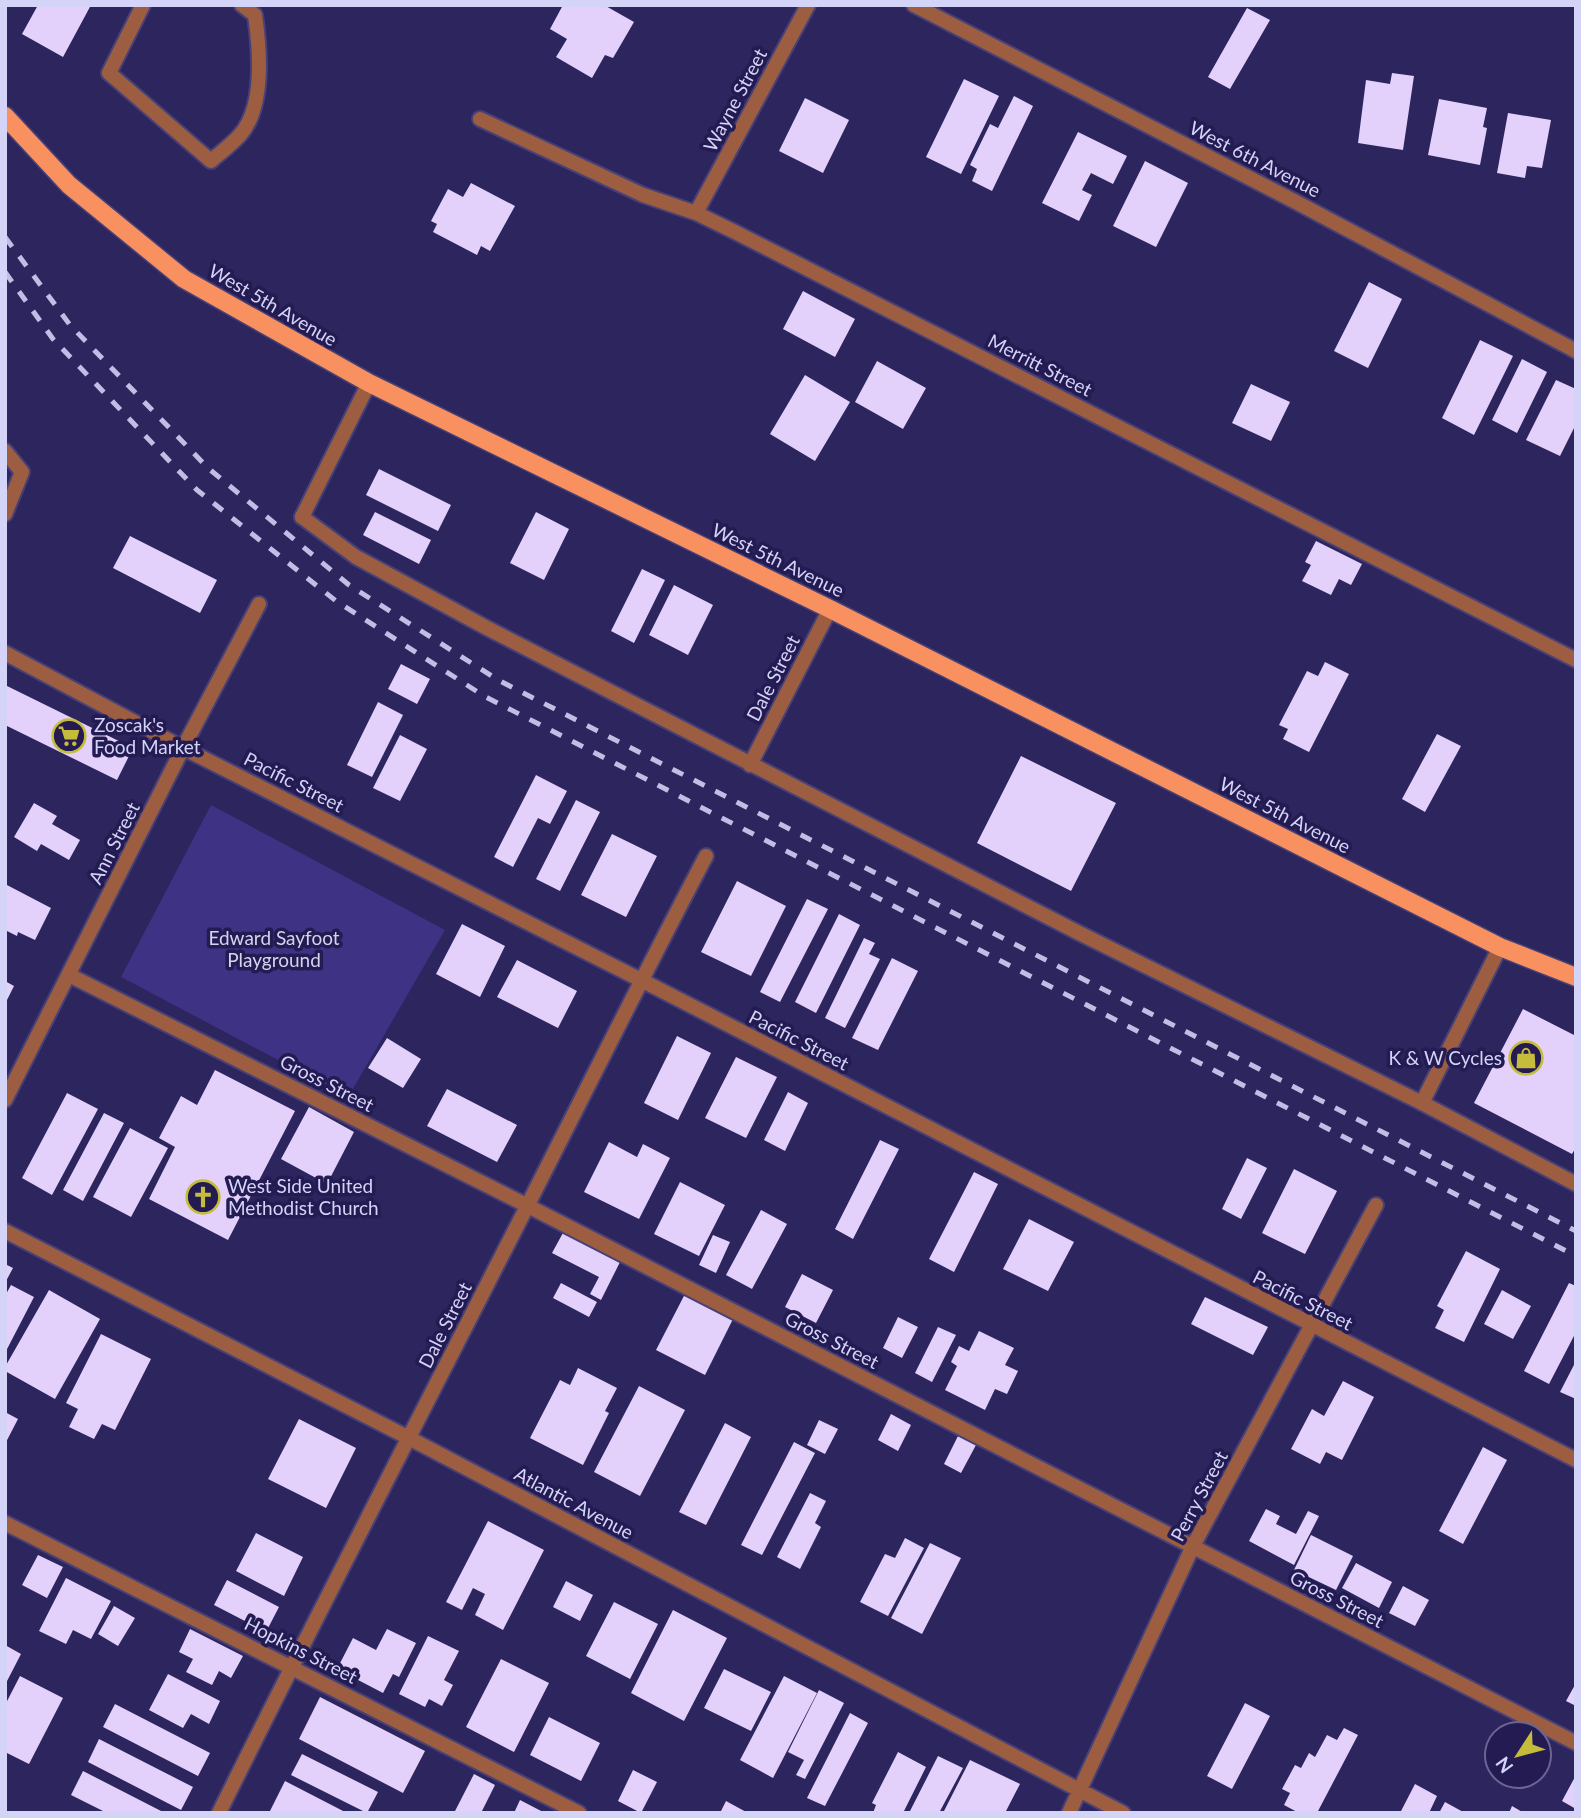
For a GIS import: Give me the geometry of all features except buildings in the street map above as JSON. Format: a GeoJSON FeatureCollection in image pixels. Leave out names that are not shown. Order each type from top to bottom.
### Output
{"type":"FeatureCollection","features":[{"type":"Feature","properties":{"kind":"main road","name":"West 5th Avenue"},"geometry":{"type":"LineString","coordinates":[[5,116],[69,185],[184,279],[369,383],[830,609],[1500,947],[1576,977]]}},
{"type":"Feature","properties":{"kind":"street"},"geometry":{"type":"LineString","coordinates":[[143,5],[109,74],[211,161],[241,134],[255,102],[260,55],[255,15],[242,5]]}},
{"type":"Feature","properties":{"kind":"street","name":"Wayne Street"},"geometry":{"type":"LineString","coordinates":[[696,213],[808,5]]}},
{"type":"Feature","properties":{"kind":"street","name":"West 6th Avenue"},"geometry":{"type":"LineString","coordinates":[[914,5],[1294,201],[1576,351]]}},
{"type":"Feature","properties":{"kind":"street","name":"Merritt Street"},"geometry":{"type":"LineString","coordinates":[[480,119],[643,195],[696,213],[1576,660]]}},
{"type":"Feature","properties":{"kind":"street"},"geometry":{"type":"LineString","coordinates":[[369,383],[302,517],[356,557],[750,765],[1066,927],[1422,1103],[1576,1184]]}},
{"type":"Feature","properties":{"kind":"street"},"geometry":{"type":"LineString","coordinates":[[5,451],[22,472],[5,514]]}},
{"type":"Feature","properties":{"kind":"street","name":"Ann Street"},"geometry":{"type":"LineString","coordinates":[[5,1100],[259,604]]}},
{"type":"Feature","properties":{"kind":"street","name":"Dale Street"},"geometry":{"type":"LineString","coordinates":[[750,765],[830,609]]}},
{"type":"Feature","properties":{"kind":"street","name":"Pacific Street"},"geometry":{"type":"LineString","coordinates":[[5,653],[183,748],[1576,1460]]}},
{"type":"Feature","properties":{"kind":"street","name":"Dale Street"},"geometry":{"type":"LineString","coordinates":[[219,1813],[291,1666],[706,856]]}},
{"type":"Feature","properties":{"kind":"street"},"geometry":{"type":"LineString","coordinates":[[1422,1103],[1500,947]]}},
{"type":"Feature","properties":{"kind":"street","name":"Gross Street"},"geometry":{"type":"LineString","coordinates":[[69,975],[528,1206],[1576,1744]]}},
{"type":"Feature","properties":{"kind":"street","name":"Perry Street"},"geometry":{"type":"LineString","coordinates":[[1069,1813],[1193,1546],[1376,1205]]}},
{"type":"Feature","properties":{"kind":"street","name":"Atlantic Avenue"},"geometry":{"type":"LineString","coordinates":[[5,1231],[409,1438],[1124,1813]]}},
{"type":"Feature","properties":{"kind":"street","name":"Hopkins Street"},"geometry":{"type":"LineString","coordinates":[[5,1523],[579,1813]]}},
{"type":"Feature","properties":{"kind":"green space","name":"Edward Sayfoot Playground"},"geometry":{"type":"Polygon","coordinates":[[[211,805],[445,930],[350,1094],[329,1087],[121,977],[211,805]]]}},
{"type":"Feature","properties":{"kind":"railway"},"geometry":{"type":"LineString","coordinates":[[5,237],[70,325],[208,468],[349,585],[498,680],[1576,1231]]}},
{"type":"Feature","properties":{"kind":"railway"},"geometry":{"type":"LineString","coordinates":[[5,272],[53,339],[197,490],[336,601],[484,696],[1576,1256]]}},
{"type":"Feature","properties":{"kind":"place","name":"Zoscak's Food Market"},"geometry":{"type":"Point","coordinates":[69,736]}},
{"type":"Feature","properties":{"kind":"place","name":"K & W Cycles"},"geometry":{"type":"Point","coordinates":[1526,1058]}},
{"type":"Feature","properties":{"kind":"place","name":"West Side United Methodist Church"},"geometry":{"type":"Point","coordinates":[203,1197]}}]}
